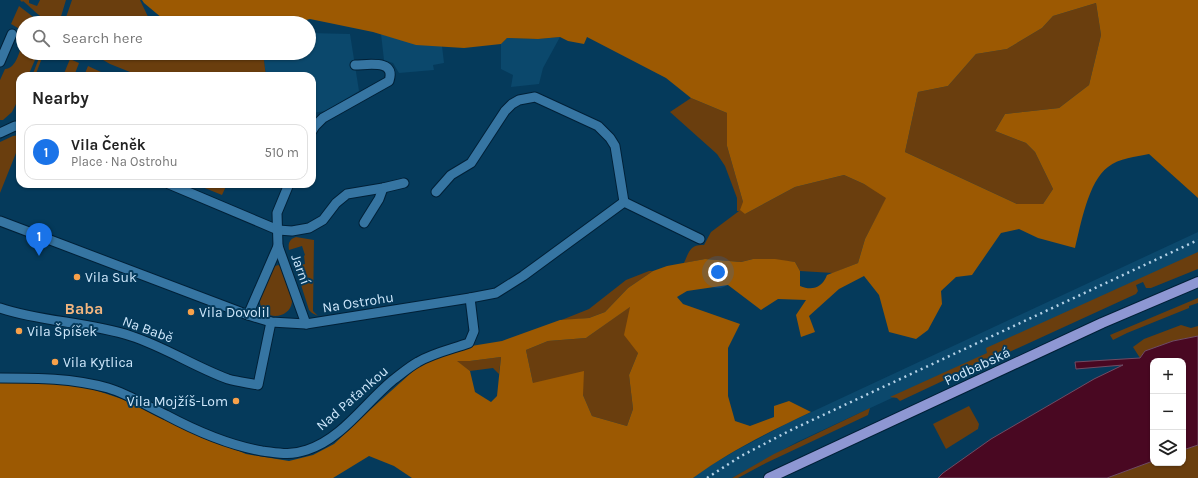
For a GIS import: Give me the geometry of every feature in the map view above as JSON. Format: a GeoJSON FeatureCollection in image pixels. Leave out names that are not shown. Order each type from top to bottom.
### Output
{"type":"FeatureCollection","features":[{"type":"Feature","properties":{"kind":"main road","name":"Podbabská"},"geometry":{"type":"LineString","coordinates":[[768,478],[1102,323],[1198,282]]}},
{"type":"Feature","properties":{"kind":"street"},"geometry":{"type":"LineString","coordinates":[[0,62],[12,34]]}},
{"type":"Feature","properties":{"kind":"street"},"geometry":{"type":"LineString","coordinates":[[316,125],[323,118],[389,81],[391,74],[390,70],[386,67],[380,65],[355,65]]}},
{"type":"Feature","properties":{"kind":"street"},"geometry":{"type":"LineString","coordinates":[[436,192],[450,175],[470,162],[505,111],[512,104],[528,97],[535,97],[598,126],[610,138],[614,146],[624,202],[700,239]]}},
{"type":"Feature","properties":{"kind":"street"},"geometry":{"type":"LineString","coordinates":[[0,133],[16,126]]}},
{"type":"Feature","properties":{"kind":"street"},"geometry":{"type":"LineString","coordinates":[[178,188],[278,230],[292,231],[309,228],[323,220],[336,203],[347,194],[404,183]]}},
{"type":"Feature","properties":{"kind":"street","name":"Jarní"},"geometry":{"type":"LineString","coordinates":[[287,188],[277,212],[278,246],[306,324]]}},
{"type":"Feature","properties":{"kind":"street"},"geometry":{"type":"LineString","coordinates":[[364,223],[379,200],[383,188]]}},
{"type":"Feature","properties":{"kind":"street","name":"Na Ostrohu"},"geometry":{"type":"LineString","coordinates":[[0,221],[248,315],[271,322],[306,324],[496,293],[524,276],[624,202]]}},
{"type":"Feature","properties":{"kind":"street","name":"Jarní"},"geometry":{"type":"LineString","coordinates":[[248,315],[278,246]]}},
{"type":"Feature","properties":{"kind":"street","name":"Nad Paťankou"},"geometry":{"type":"LineString","coordinates":[[0,378],[53,378],[74,380],[110,388],[203,434],[252,449],[286,455],[318,446],[336,434],[393,380],[418,362],[469,343],[474,331],[470,298]]}},
{"type":"Feature","properties":{"kind":"street","name":"Na Babě"},"geometry":{"type":"LineString","coordinates":[[0,308],[18,314],[89,325],[131,336],[170,351],[197,366],[230,380],[258,384],[271,322]]}},
{"type":"Feature","properties":{"kind":"shaded area"},"geometry":{"type":"Polygon","coordinates":[[[20,0],[29,0],[29,3],[37,6],[40,0],[66,0],[61,16],[41,16],[23,1],[22,2],[20,0]]]}},
{"type":"Feature","properties":{"kind":"shaded area"},"geometry":{"type":"Polygon","coordinates":[[[72,0],[140,0],[148,16],[66,16],[72,0]]]}},
{"type":"Feature","properties":{"kind":"shaded area"},"geometry":{"type":"Polygon","coordinates":[[[142,0],[1198,0],[1198,198],[1149,154],[1128,158],[1112,164],[1101,174],[1090,193],[1075,248],[1038,238],[1019,229],[1001,233],[972,275],[956,277],[941,291],[942,304],[928,330],[916,339],[889,332],[879,295],[864,276],[839,289],[809,316],[815,332],[801,337],[796,315],[806,300],[778,299],[761,310],[728,285],[687,291],[677,297],[683,304],[740,324],[728,348],[728,396],[735,421],[750,426],[774,417],[774,406],[789,401],[811,412],[736,450],[693,478],[412,478],[394,466],[369,456],[333,478],[0,478],[0,382],[67,384],[89,388],[122,399],[201,437],[246,454],[289,461],[313,455],[334,444],[421,364],[459,348],[502,341],[560,320],[589,318],[605,312],[628,288],[653,271],[667,266],[705,259],[741,262],[753,259],[775,259],[795,262],[800,271],[800,286],[812,288],[819,286],[827,275],[858,263],[865,239],[886,198],[864,184],[844,175],[795,187],[745,214],[740,210],[743,202],[727,146],[727,113],[691,98],[666,78],[587,37],[584,44],[568,41],[560,37],[538,39],[507,38],[501,44],[464,48],[416,45],[373,32],[316,20],[316,16],[160,16],[142,0]],[[1096,3],[1053,16],[1042,28],[1007,49],[976,54],[948,86],[918,92],[905,152],[1017,204],[1043,204],[1053,189],[1035,152],[1026,143],[995,131],[1005,114],[1059,108],[1089,85],[1101,35],[1096,3]],[[630,307],[586,338],[548,341],[526,350],[533,383],[584,371],[583,395],[592,416],[627,426],[633,409],[629,375],[638,353],[624,335],[630,307]],[[501,357],[457,361],[470,371],[475,392],[491,402],[497,396],[501,357]]]}},
{"type":"Feature","properties":{"kind":"shaded area"},"geometry":{"type":"Polygon","coordinates":[[[1096,3],[1101,35],[1089,85],[1059,108],[1005,114],[995,131],[1026,143],[1035,152],[1053,189],[1043,204],[1017,204],[905,152],[918,92],[948,86],[976,54],[1007,49],[1042,28],[1053,16],[1096,3]]]}},
{"type":"Feature","properties":{"kind":"shaded area"},"geometry":{"type":"Polygon","coordinates":[[[19,6],[32,16],[16,16],[16,27],[11,24],[19,6]]]}},
{"type":"Feature","properties":{"kind":"shaded area"},"geometry":{"type":"Polygon","coordinates":[[[316,33],[350,34],[359,91],[326,111],[316,112],[316,72],[265,72],[264,60],[316,60],[316,33]]]}},
{"type":"Feature","properties":{"kind":"shaded area"},"geometry":{"type":"Polygon","coordinates":[[[381,34],[416,44],[442,46],[444,63],[433,65],[434,70],[399,73],[393,63],[384,60],[381,34]]]}},
{"type":"Feature","properties":{"kind":"shaded area"},"geometry":{"type":"Polygon","coordinates":[[[560,37],[543,68],[539,84],[511,87],[513,75],[501,69],[501,44],[507,38],[538,39],[560,37]]]}},
{"type":"Feature","properties":{"kind":"shaded area"},"geometry":{"type":"Polygon","coordinates":[[[16,60],[35,60],[30,72],[16,72],[16,104],[12,112],[3,120],[0,120],[0,80],[5,69],[12,66],[16,60]]]}},
{"type":"Feature","properties":{"kind":"shaded area"},"geometry":{"type":"Polygon","coordinates":[[[38,60],[41,60],[37,72],[34,72],[38,60]]]}},
{"type":"Feature","properties":{"kind":"shaded area"},"geometry":{"type":"Polygon","coordinates":[[[70,60],[79,63],[76,72],[65,72],[70,60]]]}},
{"type":"Feature","properties":{"kind":"shaded area"},"geometry":{"type":"Polygon","coordinates":[[[103,60],[264,60],[265,72],[130,72],[103,60]]]}},
{"type":"Feature","properties":{"kind":"shaded area"},"geometry":{"type":"Polygon","coordinates":[[[88,66],[101,72],[86,72],[88,66]]]}},
{"type":"Feature","properties":{"kind":"shaded area"},"geometry":{"type":"Polygon","coordinates":[[[691,98],[727,113],[727,146],[745,214],[795,187],[844,175],[887,197],[865,239],[858,263],[833,273],[800,271],[795,262],[753,259],[741,262],[705,259],[684,263],[693,247],[704,245],[711,232],[739,211],[737,211],[737,198],[725,166],[717,154],[670,112],[691,98]]]}},
{"type":"Feature","properties":{"kind":"shaded area"},"geometry":{"type":"Polygon","coordinates":[[[16,136],[16,153],[0,193],[0,142],[16,136]]]}},
{"type":"Feature","properties":{"kind":"shaded area"},"geometry":{"type":"Polygon","coordinates":[[[205,188],[225,188],[222,195],[205,188]]]}},
{"type":"Feature","properties":{"kind":"shaded area"},"geometry":{"type":"Polygon","coordinates":[[[1198,232],[1198,256],[797,442],[732,478],[693,478],[706,468],[737,450],[788,423],[1198,232]]]}},
{"type":"Feature","properties":{"kind":"shaded area"},"geometry":{"type":"Polygon","coordinates":[[[296,237],[314,240],[313,311],[318,316],[309,310],[295,266],[305,264],[305,255],[302,246],[289,250],[290,242],[296,237]]]}},
{"type":"Feature","properties":{"kind":"shaded area"},"geometry":{"type":"Polygon","coordinates":[[[1198,252],[1198,269],[1151,288],[1146,288],[1143,282],[1136,285],[1138,291],[1136,294],[955,377],[954,374],[949,378],[900,401],[897,398],[890,397],[987,353],[986,348],[1198,252]]]}},
{"type":"Feature","properties":{"kind":"shaded area"},"geometry":{"type":"Polygon","coordinates":[[[278,265],[281,266],[286,279],[291,293],[292,302],[290,308],[286,312],[276,316],[265,313],[260,299],[273,267],[278,265]]]}},
{"type":"Feature","properties":{"kind":"shaded area"},"geometry":{"type":"Polygon","coordinates":[[[649,271],[653,271],[628,288],[605,312],[589,318],[559,321],[589,309],[626,280],[649,271]]]}},
{"type":"Feature","properties":{"kind":"shaded area"},"geometry":{"type":"Polygon","coordinates":[[[1198,298],[1198,303],[1189,306],[1189,308],[1113,340],[1110,335],[1198,298]]]}},
{"type":"Feature","properties":{"kind":"shaded area"},"geometry":{"type":"Polygon","coordinates":[[[631,306],[638,353],[629,375],[633,409],[627,426],[592,416],[583,395],[533,383],[526,350],[548,341],[586,338],[631,306]]]}},
{"type":"Feature","properties":{"kind":"shaded area"},"geometry":{"type":"Polygon","coordinates":[[[1181,325],[1191,328],[1198,326],[1198,336],[1173,341],[1145,351],[1140,358],[1133,347],[1144,339],[1181,325]]]}},
{"type":"Feature","properties":{"kind":"shaded area"},"geometry":{"type":"Polygon","coordinates":[[[1198,336],[1198,445],[1186,449],[1186,358],[1150,358],[1150,462],[1107,478],[938,478],[991,439],[1094,379],[1123,365],[1076,369],[1075,362],[1140,358],[1145,351],[1173,341],[1198,336]]]}},
{"type":"Feature","properties":{"kind":"shaded area"},"geometry":{"type":"Polygon","coordinates":[[[501,357],[499,374],[493,368],[470,371],[456,361],[470,361],[501,357]]]}},
{"type":"Feature","properties":{"kind":"shaded area"},"geometry":{"type":"Polygon","coordinates":[[[969,406],[979,424],[978,429],[946,449],[933,424],[969,406]]]}},
{"type":"Feature","properties":{"kind":"shaded area"},"geometry":{"type":"Polygon","coordinates":[[[870,408],[868,415],[766,463],[738,478],[732,478],[774,454],[870,408]]]}},
{"type":"Feature","properties":{"kind":"shaded area"},"geometry":{"type":"Polygon","coordinates":[[[1198,445],[1198,478],[1107,478],[1150,462],[1150,466],[1186,466],[1186,449],[1198,445]]]}},
{"type":"Feature","properties":{"kind":"railway"},"geometry":{"type":"LineString","coordinates":[[707,478],[741,456],[791,430],[1198,240]]}},
{"type":"Feature","properties":{"kind":"place","name":"Vila Čeněk"},"geometry":{"type":"Point","coordinates":[39,256]}},
{"type":"Feature","properties":{"kind":"place","name":"Vila Suk"},"geometry":{"type":"Point","coordinates":[77,277]}},
{"type":"Feature","properties":{"kind":"place","name":"Vila Dovolil"},"geometry":{"type":"Point","coordinates":[191,312]}},
{"type":"Feature","properties":{"kind":"place","name":"Vila Špíšek"},"geometry":{"type":"Point","coordinates":[19,331]}},
{"type":"Feature","properties":{"kind":"place","name":"Vila Kytlica"},"geometry":{"type":"Point","coordinates":[55,362]}},
{"type":"Feature","properties":{"kind":"place","name":"Vila Mojžíš-Lom"},"geometry":{"type":"Point","coordinates":[236,401]}},
{"type":"Feature","properties":{"kind":"district","name":"Baba"},"geometry":{"type":"Point","coordinates":[84,308]}}]}
